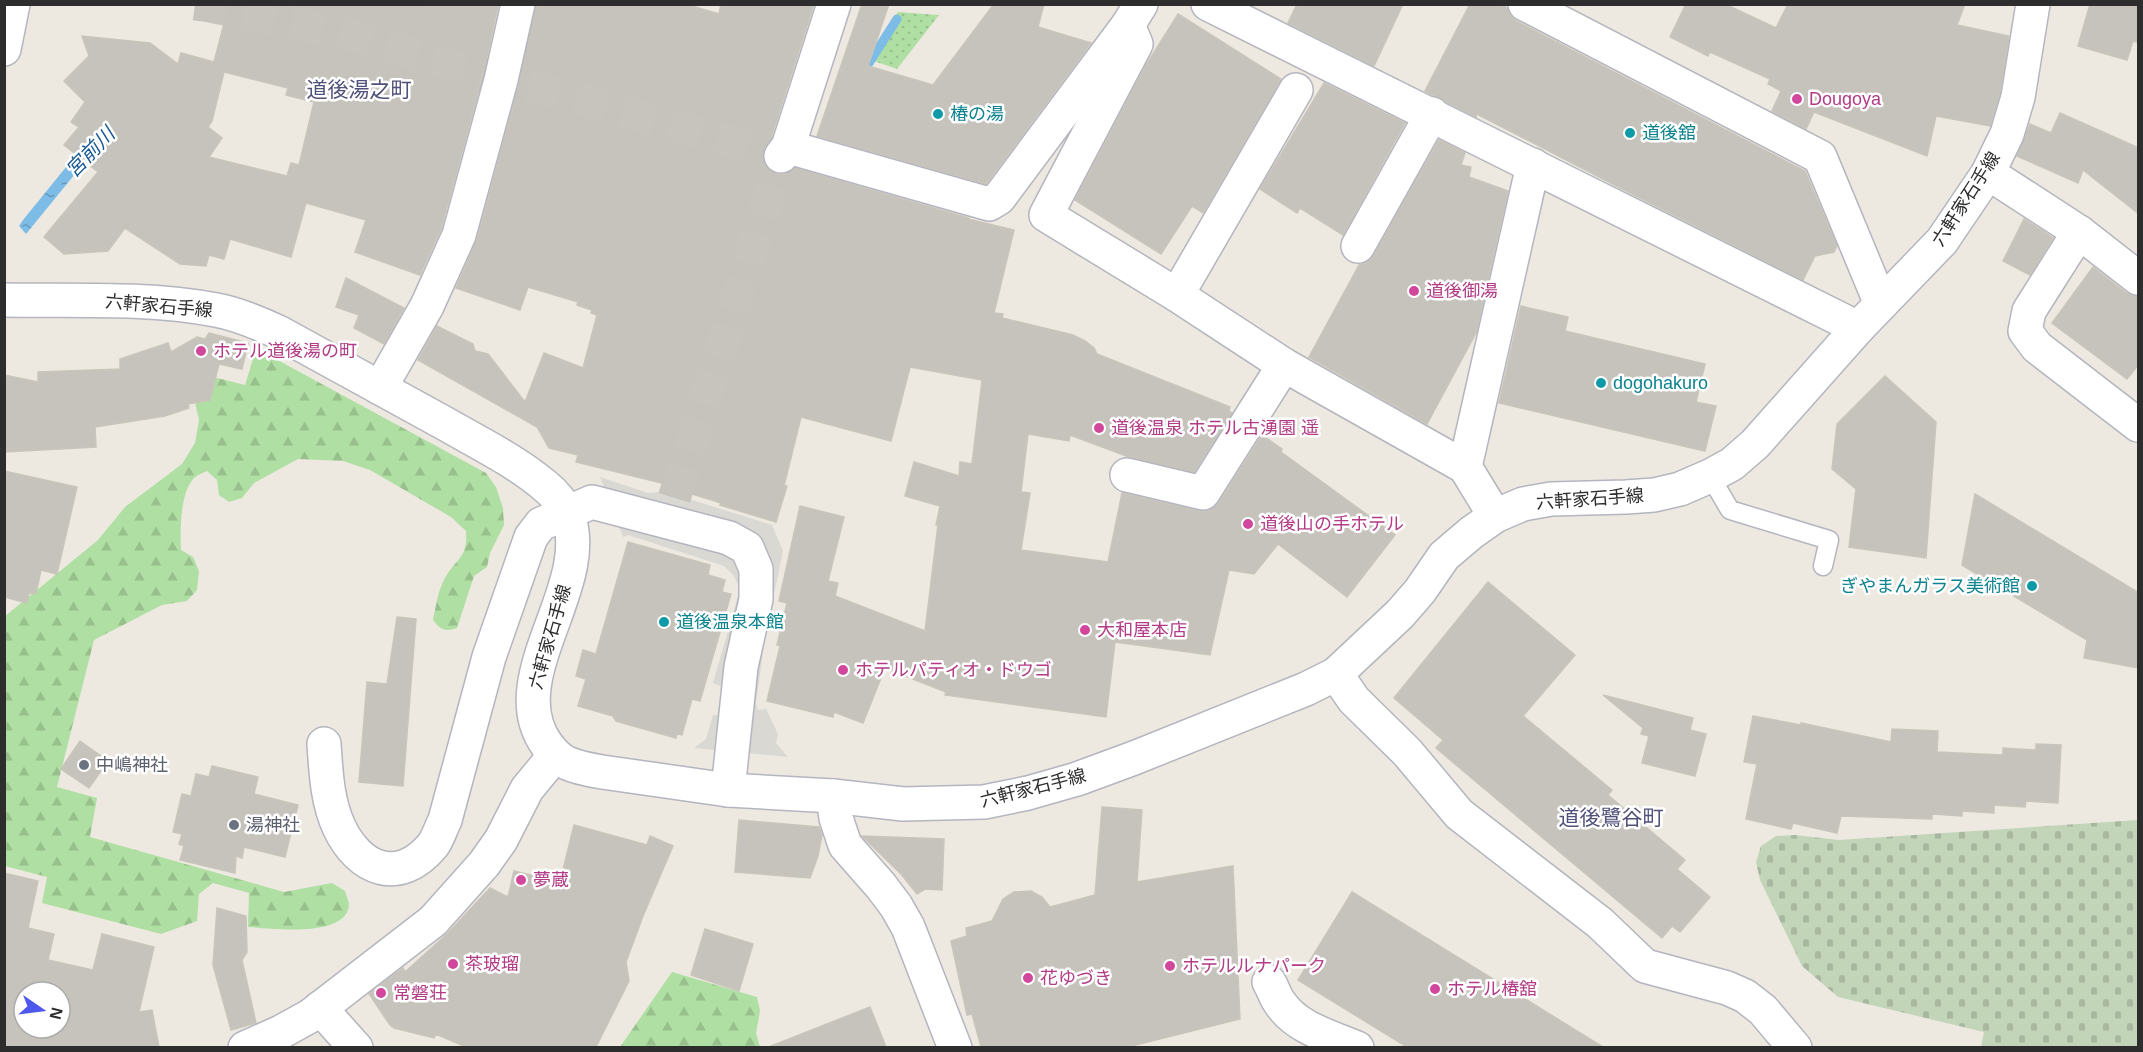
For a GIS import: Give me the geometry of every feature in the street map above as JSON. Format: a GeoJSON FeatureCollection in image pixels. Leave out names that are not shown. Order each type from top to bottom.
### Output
{"type":"FeatureCollection","features":[{"type":"Feature","properties":{"kind":"street"},"geometry":{"type":"LineString","coordinates":[[4,49],[13,4]]}},
{"type":"Feature","properties":{"kind":"street"},"geometry":{"type":"LineString","coordinates":[[380,388],[427,306],[459,235],[501,80],[518,4]]}},
{"type":"Feature","properties":{"kind":"street"},"geometry":{"type":"LineString","coordinates":[[834,4],[784,152],[989,204],[999,198],[1135,15]]}},
{"type":"Feature","properties":{"kind":"street"},"geometry":{"type":"LineString","coordinates":[[1209,4],[1240,9],[1432,114],[1858,328]]}},
{"type":"Feature","properties":{"kind":"street"},"geometry":{"type":"LineString","coordinates":[[1525,4],[1820,157],[1881,304]]}},
{"type":"Feature","properties":{"kind":"street","name":"六軒家石手線"},"geometry":{"type":"LineString","coordinates":[[4,300],[127,301],[217,310],[252,320],[280,333],[489,448],[542,484],[558,498],[567,514],[572,534],[572,552],[566,580],[538,671],[532,698],[533,715],[540,735],[555,755],[566,763],[581,768],[728,790],[833,796],[903,804],[984,802],[1028,793],[1077,779],[1306,689],[1336,674],[1400,614],[1444,556],[1471,532],[1495,516],[1523,504],[1551,499],[1654,495],[1680,489],[1732,464],[1755,444],[1858,328],[1942,241],[1988,173],[2007,134],[2018,97],[2033,4]]}},
{"type":"Feature","properties":{"kind":"street"},"geometry":{"type":"LineString","coordinates":[[1135,15],[1136,44],[1046,215],[1177,295],[1284,365],[1465,467],[1495,516]]}},
{"type":"Feature","properties":{"kind":"street"},"geometry":{"type":"LineString","coordinates":[[1177,295],[1296,90]]}},
{"type":"Feature","properties":{"kind":"street"},"geometry":{"type":"LineString","coordinates":[[1358,246],[1432,114]]}},
{"type":"Feature","properties":{"kind":"street"},"geometry":{"type":"LineString","coordinates":[[1465,467],[1533,165]]}},
{"type":"Feature","properties":{"kind":"street"},"geometry":{"type":"LineString","coordinates":[[1988,173],[2079,232],[2139,278]]}},
{"type":"Feature","properties":{"kind":"street"},"geometry":{"type":"LineString","coordinates":[[2079,232],[2029,311],[2025,331],[2037,347],[2139,425]]}},
{"type":"Feature","properties":{"kind":"street"},"geometry":{"type":"LineString","coordinates":[[1127,475],[1203,493],[1284,365]]}},
{"type":"Feature","properties":{"kind":"street"},"geometry":{"type":"LineString","coordinates":[[324,744],[329,793],[338,825],[350,848],[363,859],[381,868],[399,869],[417,859],[434,844],[445,820],[489,657],[531,537],[541,524],[592,502],[729,538],[747,548],[756,569],[756,599],[741,667],[728,790]]}},
{"type":"Feature","properties":{"kind":"street"},"geometry":{"type":"LineString","coordinates":[[1336,674],[1354,700],[1407,753],[1459,814],[1600,923],[1645,966],[1727,988],[1744,996],[1762,1010],[1794,1047]]}},
{"type":"Feature","properties":{"kind":"street"},"geometry":{"type":"LineString","coordinates":[[245,1047],[281,1032],[320,1008],[433,921],[461,892],[501,840],[526,789],[555,755]]}},
{"type":"Feature","properties":{"kind":"street"},"geometry":{"type":"LineString","coordinates":[[833,796],[836,818],[845,845],[881,886],[908,927],[955,1047]]}},
{"type":"Feature","properties":{"kind":"street"},"geometry":{"type":"LineString","coordinates":[[1269,981],[1280,1004],[1291,1015],[1310,1028],[1357,1047]]}},
{"type":"Feature","properties":{"kind":"street"},"geometry":{"type":"LineString","coordinates":[[320,1008],[356,1047]]}},
{"type":"Feature","properties":{"kind":"lane"},"geometry":{"type":"LineString","coordinates":[[1710,476],[1730,510],[1829,540],[1823,566]]}},
{"type":"Feature","properties":{"kind":"green space"},"geometry":{"type":"Polygon","coordinates":[[[898,12],[939,15],[897,69],[868,59],[898,12]]]}},
{"type":"Feature","properties":{"kind":"green space"},"geometry":{"type":"Polygon","coordinates":[[[258,354],[272,357],[486,473],[496,487],[503,508],[504,525],[490,553],[487,567],[474,576],[457,628],[446,630],[433,620],[445,578],[463,553],[466,540],[466,531],[451,517],[370,470],[343,461],[298,459],[254,483],[242,498],[229,502],[219,495],[217,480],[207,471],[195,477],[189,485],[183,502],[181,550],[193,557],[199,571],[197,590],[187,601],[162,605],[94,640],[57,787],[97,798],[90,837],[284,892],[332,883],[345,891],[349,905],[345,916],[335,923],[322,927],[289,929],[248,927],[249,893],[213,883],[199,894],[197,921],[161,934],[42,903],[47,877],[5,866],[4,617],[98,540],[125,507],[182,464],[195,443],[199,420],[192,389],[217,378],[245,385],[253,359],[258,354]]]}},
{"type":"Feature","properties":{"kind":"green space"},"geometry":{"type":"Polygon","coordinates":[[[2138,820],[2138,1047],[1981,1047],[1984,1032],[1838,997],[1802,966],[1760,880],[1756,862],[1761,846],[1776,836],[1795,835],[1839,840],[2138,820]]]}},
{"type":"Feature","properties":{"kind":"green space"},"geometry":{"type":"Polygon","coordinates":[[[672,972],[757,997],[760,1011],[756,1033],[760,1047],[620,1047],[672,972]]]}},
{"type":"Feature","properties":{"kind":"shaded area"},"geometry":{"type":"Polygon","coordinates":[[[600,477],[648,493],[659,492],[692,500],[772,525],[783,551],[765,638],[756,703],[758,710],[766,709],[778,734],[776,743],[788,757],[694,748],[706,739],[713,715],[717,715],[723,687],[713,683],[738,596],[738,585],[734,576],[724,566],[628,535],[623,537],[600,477]]]}},
{"type":"Feature","properties":{"kind":"water","name":"宮前川"},"geometry":{"type":"Polygon","coordinates":[[[93,146],[97,155],[84,163],[26,234],[19,226],[23,220],[75,156],[93,146]]]}},
{"type":"Feature","properties":{"kind":"building"},"geometry":{"type":"Polygon","coordinates":[[[229,4],[498,6],[483,75],[441,229],[420,275],[355,252],[366,220],[306,203],[291,257],[230,239],[224,259],[209,255],[206,266],[180,264],[125,228],[108,251],[64,254],[44,237],[98,172],[64,145],[79,127],[71,122],[85,102],[64,81],[89,56],[82,36],[150,43],[178,64],[181,53],[214,62],[229,4]],[[224,72],[212,121],[208,127],[222,138],[209,157],[287,176],[291,163],[299,165],[314,102],[286,95],[288,88],[224,72]]]}},
{"type":"Feature","properties":{"kind":"building"},"geometry":{"type":"Polygon","coordinates":[[[536,4],[685,4],[719,14],[721,4],[814,4],[771,138],[763,153],[763,162],[769,170],[779,175],[788,174],[795,168],[968,219],[1014,230],[994,313],[1003,314],[1002,318],[1073,335],[1094,348],[1097,354],[1230,407],[1229,411],[1232,413],[1194,472],[1129,457],[1070,435],[1069,441],[1028,434],[1021,492],[1030,493],[1021,550],[1108,562],[1122,493],[1199,511],[1209,511],[1219,503],[1262,435],[1282,449],[1281,452],[1395,535],[1347,597],[1278,544],[1254,574],[1229,570],[1210,655],[1115,642],[1106,717],[945,695],[946,692],[885,668],[863,723],[834,712],[833,717],[767,701],[787,603],[779,601],[800,506],[844,517],[828,581],[838,583],[835,596],[925,631],[940,506],[905,496],[914,462],[959,476],[960,462],[972,464],[982,380],[910,367],[891,441],[801,417],[784,486],[787,486],[776,522],[720,505],[721,503],[689,493],[690,490],[576,462],[578,455],[549,448],[537,427],[418,360],[437,326],[473,344],[475,351],[488,354],[525,402],[544,353],[583,368],[597,315],[591,313],[592,310],[577,305],[578,302],[528,287],[520,310],[456,288],[477,240],[519,84],[536,4]]]}},
{"type":"Feature","properties":{"kind":"building","name":"椿の湯"},"geometry":{"type":"Polygon","coordinates":[[[862,4],[889,4],[868,66],[933,85],[994,4],[1044,4],[1038,27],[1091,43],[986,184],[817,136],[862,4]]]}},
{"type":"Feature","properties":{"kind":"building"},"geometry":{"type":"Polygon","coordinates":[[[1297,4],[1403,4],[1374,66],[1288,23],[1297,4]]]}},
{"type":"Feature","properties":{"kind":"building","name":"道後舘"},"geometry":{"type":"Polygon","coordinates":[[[1470,4],[1500,4],[1507,8],[1516,21],[1805,171],[1837,246],[1834,252],[1815,256],[1803,280],[1477,114],[1476,117],[1425,91],[1470,4]]]}},
{"type":"Feature","properties":{"kind":"building"},"geometry":{"type":"Polygon","coordinates":[[[1686,4],[1725,4],[1776,28],[1788,4],[1965,4],[1957,25],[2009,36],[2000,93],[1990,126],[1936,116],[1927,156],[1814,112],[1806,129],[1772,111],[1781,91],[1768,84],[1770,79],[1710,52],[1708,56],[1670,37],[1686,4]]]}},
{"type":"Feature","properties":{"kind":"building"},"geometry":{"type":"Polygon","coordinates":[[[2090,4],[2139,4],[2139,43],[2133,41],[2127,60],[2078,46],[2090,4]]]}},
{"type":"Feature","properties":{"kind":"building"},"geometry":{"type":"Polygon","coordinates":[[[1178,14],[1281,79],[1203,213],[1192,206],[1161,254],[1075,200],[1146,65],[1178,14]]]}},
{"type":"Feature","properties":{"kind":"building"},"geometry":{"type":"Polygon","coordinates":[[[1324,83],[1405,123],[1343,235],[1300,208],[1297,213],[1260,189],[1324,83]]]}},
{"type":"Feature","properties":{"kind":"building"},"geometry":{"type":"Polygon","coordinates":[[[2060,113],[2139,148],[2139,214],[2083,170],[2078,183],[2017,156],[2030,124],[2051,133],[2060,113]]]}},
{"type":"Feature","properties":{"kind":"building","name":"道後御湯"},"geometry":{"type":"Polygon","coordinates":[[[1439,140],[1465,153],[1461,165],[1471,167],[1469,177],[1508,191],[1476,333],[1427,424],[1309,357],[1359,265],[1368,262],[1374,255],[1439,140]]]}},
{"type":"Feature","properties":{"kind":"building"},"geometry":{"type":"Polygon","coordinates":[[[2024,219],[2053,238],[2030,275],[2003,261],[2024,219]]]}},
{"type":"Feature","properties":{"kind":"building"},"geometry":{"type":"Polygon","coordinates":[[[2093,267],[2126,293],[2139,296],[2139,364],[2127,379],[2052,323],[2093,267]]]}},
{"type":"Feature","properties":{"kind":"building"},"geometry":{"type":"Polygon","coordinates":[[[346,278],[404,308],[384,344],[354,328],[359,315],[336,307],[346,278]]]}},
{"type":"Feature","properties":{"kind":"building","name":"dogohakuro"},"geometry":{"type":"Polygon","coordinates":[[[1521,306],[1568,317],[1565,331],[1705,364],[1696,402],[1716,406],[1705,451],[1499,403],[1521,306]]]}},
{"type":"Feature","properties":{"kind":"building"},"geometry":{"type":"Polygon","coordinates":[[[209,333],[248,343],[242,369],[219,364],[210,400],[188,404],[189,408],[165,416],[95,427],[96,447],[4,452],[4,375],[38,382],[38,372],[120,369],[120,359],[168,343],[171,352],[197,337],[205,339],[209,333]]]}},
{"type":"Feature","properties":{"kind":"building"},"geometry":{"type":"Polygon","coordinates":[[[1885,376],[1936,422],[1926,558],[1849,547],[1856,489],[1832,469],[1837,424],[1885,376]]]}},
{"type":"Feature","properties":{"kind":"building"},"geometry":{"type":"Polygon","coordinates":[[[4,471],[77,487],[57,574],[41,570],[36,594],[29,593],[27,603],[4,597],[4,471]]]}},
{"type":"Feature","properties":{"kind":"building"},"geometry":{"type":"Polygon","coordinates":[[[1975,494],[2139,593],[2139,668],[2084,658],[2087,640],[1962,565],[1975,494]]]}},
{"type":"Feature","properties":{"kind":"building","name":"道後温泉本館"},"geometry":{"type":"Polygon","coordinates":[[[628,542],[710,565],[708,575],[725,580],[722,592],[731,594],[700,701],[692,699],[682,735],[677,734],[676,738],[616,721],[613,716],[578,706],[586,679],[576,676],[583,650],[596,654],[628,542]]]}},
{"type":"Feature","properties":{"kind":"building"},"geometry":{"type":"Polygon","coordinates":[[[1488,582],[1575,655],[1523,716],[1612,790],[1608,795],[1685,860],[1677,869],[1710,897],[1680,932],[1672,926],[1662,938],[1436,748],[1443,740],[1394,698],[1488,582]]]}},
{"type":"Feature","properties":{"kind":"building"},"geometry":{"type":"Polygon","coordinates":[[[397,617],[416,619],[403,786],[359,782],[367,682],[387,684],[397,617]]]}},
{"type":"Feature","properties":{"kind":"building"},"geometry":{"type":"Polygon","coordinates":[[[1603,695],[1693,718],[1690,730],[1706,734],[1695,776],[1642,763],[1649,736],[1641,734],[1643,728],[1603,695]]]}},
{"type":"Feature","properties":{"kind":"building"},"geometry":{"type":"Polygon","coordinates":[[[1753,716],[1801,725],[1801,723],[1891,742],[1892,729],[1938,731],[1937,752],[2003,755],[2003,748],[2036,750],[2036,744],[2061,745],[2058,803],[2026,801],[2025,807],[1994,805],[1994,813],[1962,811],[1962,816],[1932,814],[1932,819],[1841,816],[1837,833],[1793,823],[1791,829],[1746,819],[1757,764],[1744,762],[1753,716]]]}},
{"type":"Feature","properties":{"kind":"building","name":"中嶋神社"},"geometry":{"type":"Polygon","coordinates":[[[80,741],[108,761],[89,788],[61,769],[80,741]]]}},
{"type":"Feature","properties":{"kind":"building","name":"湯神社"},"geometry":{"type":"Polygon","coordinates":[[[212,766],[258,777],[254,794],[298,805],[285,857],[244,847],[242,858],[236,856],[235,873],[180,860],[184,846],[179,844],[182,834],[173,832],[182,794],[191,796],[196,774],[209,777],[212,766]]]}},
{"type":"Feature","properties":{"kind":"building"},"geometry":{"type":"Polygon","coordinates":[[[1102,807],[1142,810],[1137,882],[1233,866],[1240,1019],[1128,1047],[981,1047],[972,1014],[967,1015],[951,941],[967,936],[966,928],[992,921],[1003,899],[1014,892],[1031,891],[1042,897],[1050,907],[1095,895],[1102,807]]]}},
{"type":"Feature","properties":{"kind":"building"},"geometry":{"type":"Polygon","coordinates":[[[739,820],[819,827],[822,835],[810,878],[735,872],[739,820]]]}},
{"type":"Feature","properties":{"kind":"building"},"geometry":{"type":"Polygon","coordinates":[[[574,825],[647,845],[650,836],[673,846],[626,962],[629,981],[596,1047],[466,1047],[436,1034],[434,1038],[390,1025],[369,994],[403,968],[405,972],[447,934],[490,888],[508,897],[514,871],[560,882],[574,825]]]}},
{"type":"Feature","properties":{"kind":"building"},"geometry":{"type":"Polygon","coordinates":[[[862,836],[944,839],[942,890],[925,889],[917,894],[901,874],[862,836]]]}},
{"type":"Feature","properties":{"kind":"building"},"geometry":{"type":"Polygon","coordinates":[[[4,873],[38,881],[28,928],[54,934],[48,960],[93,970],[102,934],[154,947],[139,1012],[152,1010],[159,1047],[4,1047],[4,873]]]}},
{"type":"Feature","properties":{"kind":"building"},"geometry":{"type":"Polygon","coordinates":[[[1352,892],[1603,1047],[1407,1047],[1298,980],[1352,892]]]}},
{"type":"Feature","properties":{"kind":"building"},"geometry":{"type":"Polygon","coordinates":[[[217,908],[246,916],[247,952],[242,960],[256,1023],[231,1030],[213,965],[217,908]]]}},
{"type":"Feature","properties":{"kind":"building"},"geometry":{"type":"Polygon","coordinates":[[[705,929],[753,944],[739,991],[691,975],[705,929]]]}},
{"type":"Feature","properties":{"kind":"building"},"geometry":{"type":"Polygon","coordinates":[[[870,1007],[886,1047],[771,1046],[870,1007]]]}},
{"type":"Feature","properties":{"kind":"waterway"},"geometry":{"type":"LineString","coordinates":[[869,63],[897,19]]}},
{"type":"Feature","properties":{"kind":"tunnel"},"geometry":{"type":"LineString","coordinates":[[195,4],[355,36],[501,80],[571,96],[781,156],[667,521]]}},
{"type":"Feature","properties":{"kind":"place","name":"Dougoya"},"geometry":{"type":"Point","coordinates":[1797,99]}},
{"type":"Feature","properties":{"kind":"place","name":"椿の湯"},"geometry":{"type":"Point","coordinates":[938,114]}},
{"type":"Feature","properties":{"kind":"place","name":"道後舘"},"geometry":{"type":"Point","coordinates":[1630,133]}},
{"type":"Feature","properties":{"kind":"place","name":"道後御湯"},"geometry":{"type":"Point","coordinates":[1414,291]}},
{"type":"Feature","properties":{"kind":"place","name":"ホテル道後湯の町"},"geometry":{"type":"Point","coordinates":[201,351]}},
{"type":"Feature","properties":{"kind":"place","name":"dogohakuro"},"geometry":{"type":"Point","coordinates":[1601,383]}},
{"type":"Feature","properties":{"kind":"place","name":"道後温泉 ホテル古湧園 遥"},"geometry":{"type":"Point","coordinates":[1099,428]}},
{"type":"Feature","properties":{"kind":"place","name":"道後山の手ホテル"},"geometry":{"type":"Point","coordinates":[1248,524]}},
{"type":"Feature","properties":{"kind":"place","name":"ぎやまんガラス美術館"},"geometry":{"type":"Point","coordinates":[2032,586]}},
{"type":"Feature","properties":{"kind":"place","name":"道後温泉本館"},"geometry":{"type":"Point","coordinates":[664,622]}},
{"type":"Feature","properties":{"kind":"place","name":"大和屋本店"},"geometry":{"type":"Point","coordinates":[1085,630]}},
{"type":"Feature","properties":{"kind":"place","name":"ホテルパティオ・ドウゴ"},"geometry":{"type":"Point","coordinates":[843,670]}},
{"type":"Feature","properties":{"kind":"place","name":"中嶋神社"},"geometry":{"type":"Point","coordinates":[84,765]}},
{"type":"Feature","properties":{"kind":"place","name":"湯神社"},"geometry":{"type":"Point","coordinates":[234,825]}},
{"type":"Feature","properties":{"kind":"place","name":"夢蔵"},"geometry":{"type":"Point","coordinates":[521,880]}},
{"type":"Feature","properties":{"kind":"place","name":"茶玻瑠"},"geometry":{"type":"Point","coordinates":[453,964]}},
{"type":"Feature","properties":{"kind":"place","name":"ホテルルナパーク"},"geometry":{"type":"Point","coordinates":[1170,966]}},
{"type":"Feature","properties":{"kind":"place","name":"花ゆづき"},"geometry":{"type":"Point","coordinates":[1028,978]}},
{"type":"Feature","properties":{"kind":"place","name":"ホテル椿舘"},"geometry":{"type":"Point","coordinates":[1435,989]}},
{"type":"Feature","properties":{"kind":"place","name":"常磐荘"},"geometry":{"type":"Point","coordinates":[381,993]}},
{"type":"Feature","properties":{"kind":"district","name":"道後湯之町"},"geometry":{"type":"Point","coordinates":[359,90]}},
{"type":"Feature","properties":{"kind":"district","name":"道後鷺谷町"},"geometry":{"type":"Point","coordinates":[1611,818]}}]}
